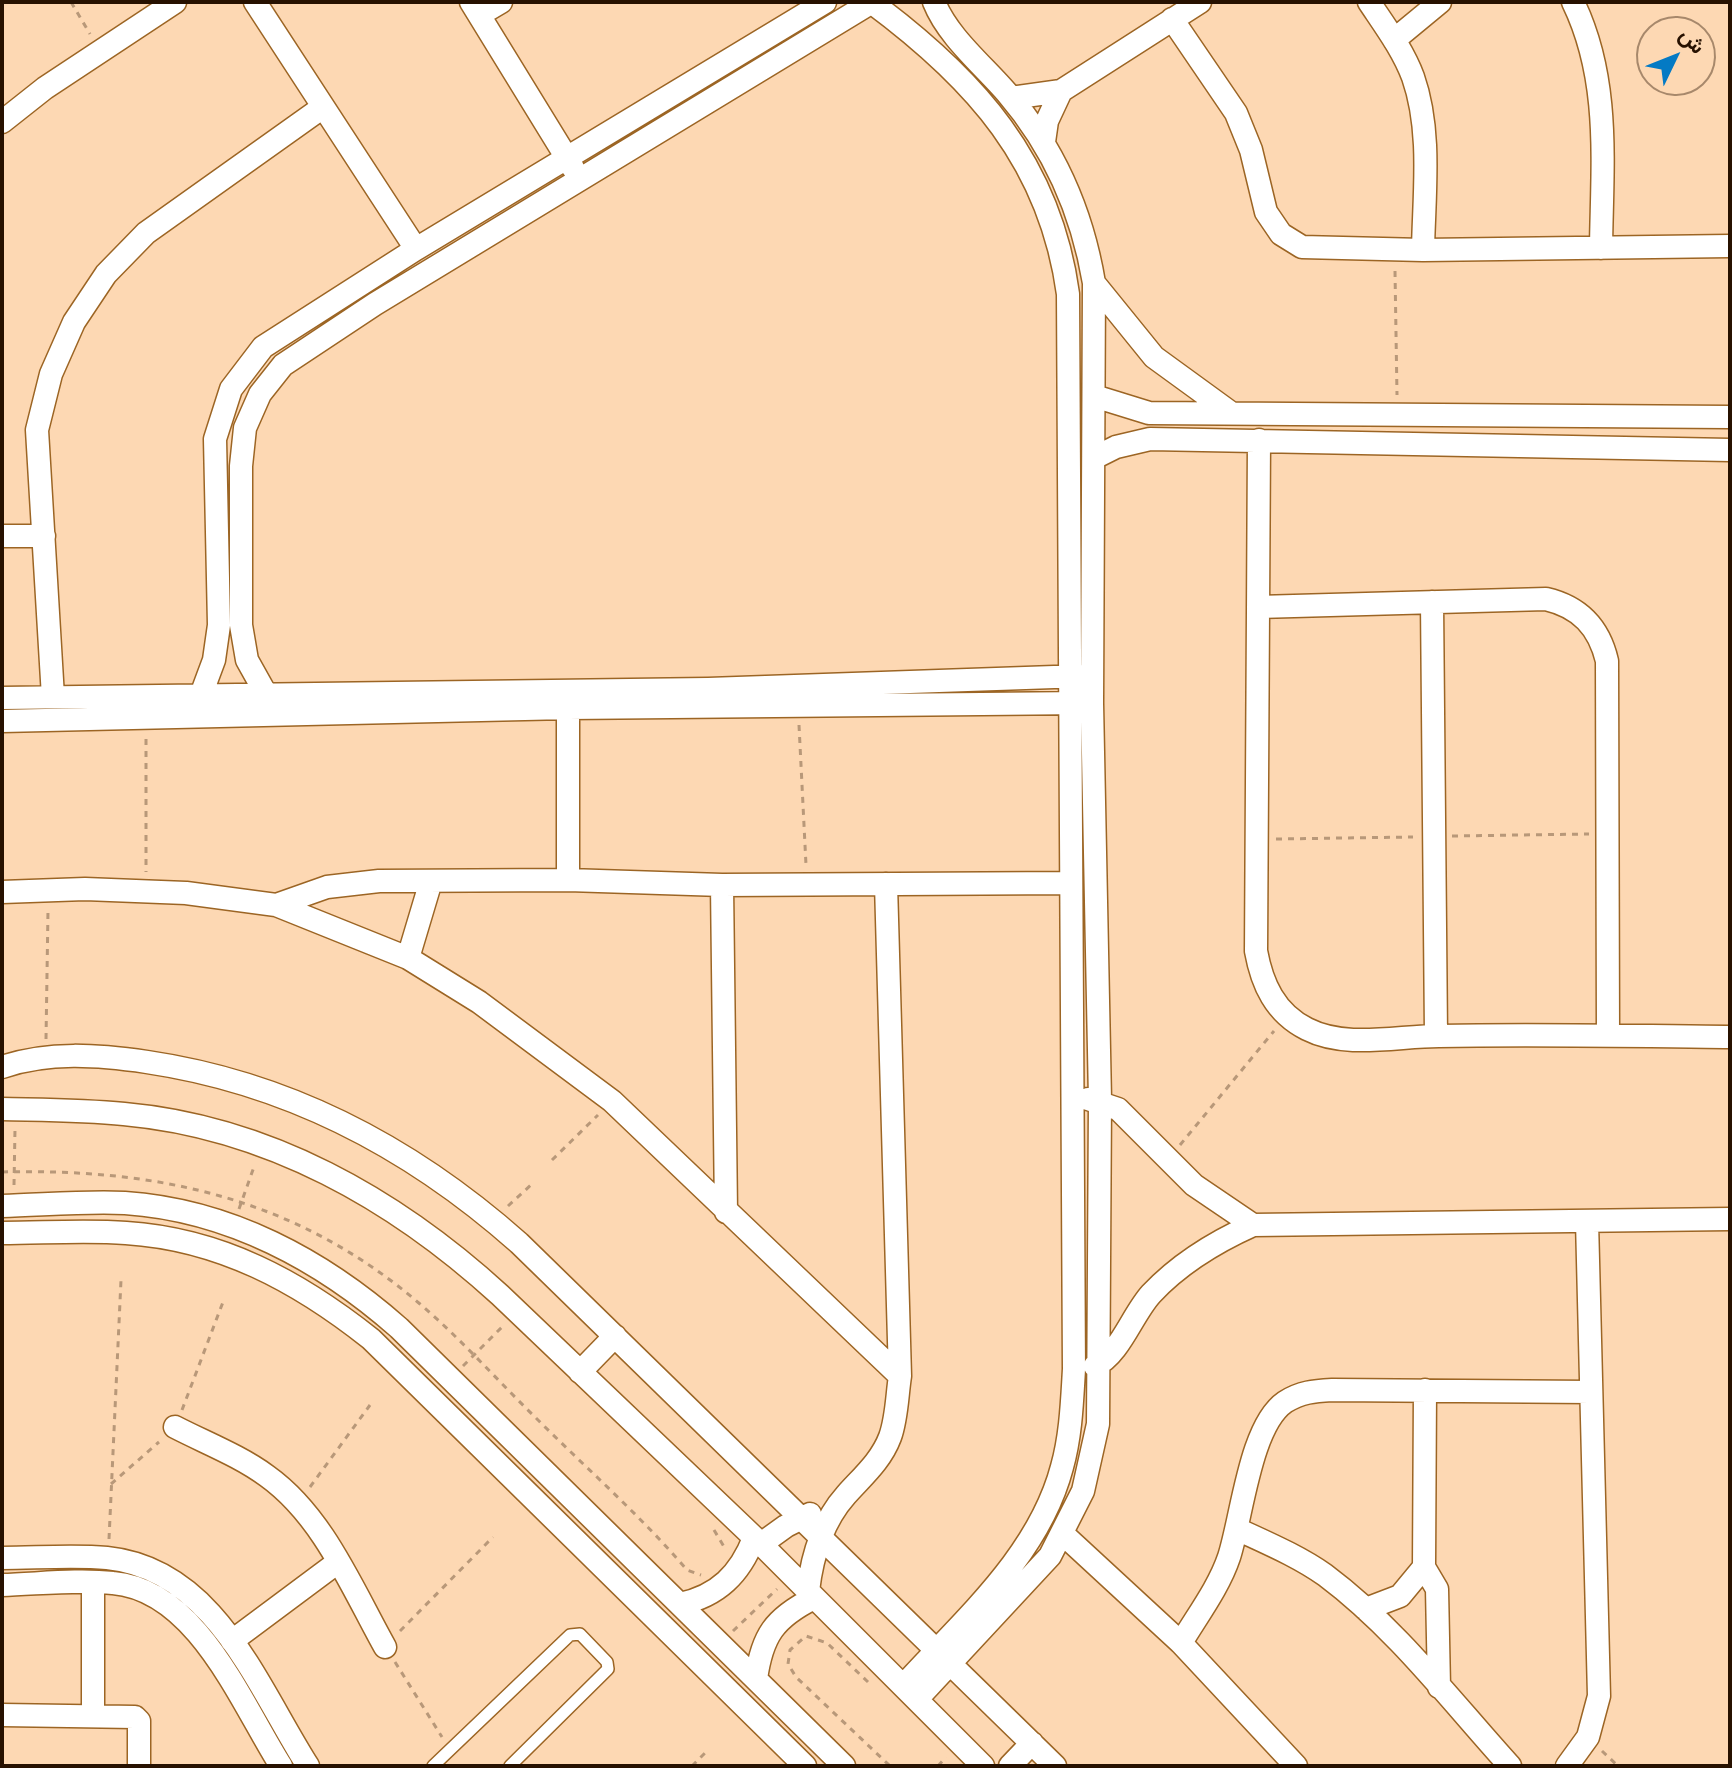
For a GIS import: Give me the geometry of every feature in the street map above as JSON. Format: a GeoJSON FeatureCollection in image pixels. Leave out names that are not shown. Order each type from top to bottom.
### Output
{"type":"FeatureCollection","features":[{"type":"Feature","properties":{"kind":"street"},"geometry":{"type":"LineString","coordinates":[[2,122],[100,51],[175,2]]}},
{"type":"Feature","properties":{"kind":"street"},"geometry":{"type":"LineString","coordinates":[[255,2],[416,249]]}},
{"type":"Feature","properties":{"kind":"street"},"geometry":{"type":"LineString","coordinates":[[501,2],[475,9],[580,180]]}},
{"type":"Feature","properties":{"kind":"street"},"geometry":{"type":"LineString","coordinates":[[266,694],[247,660],[230,608],[213,466],[215,439],[231,389],[263,347],[416,249],[825,2]]}},
{"type":"Feature","properties":{"kind":"street"},"geometry":{"type":"LineString","coordinates":[[201,695],[230,608],[242,446],[252,410],[271,379],[298,354],[871,2],[937,55],[987,106],[1026,162],[1053,222],[1068,294],[1081,703],[1100,1100],[1095,1447],[1083,1491],[1064,1535],[1035,1576],[944,1656],[911,1691]]}},
{"type":"Feature","properties":{"kind":"street"},"geometry":{"type":"LineString","coordinates":[[934,2],[944,23],[1011,98],[1044,142],[1074,203],[1094,283],[1094,458],[1081,676]]}},
{"type":"Feature","properties":{"kind":"street"},"geometry":{"type":"LineString","coordinates":[[1011,98],[1061,91],[1200,2]]}},
{"type":"Feature","properties":{"kind":"street"},"geometry":{"type":"LineString","coordinates":[[1369,2],[1412,74],[1422,115],[1423,250]]}},
{"type":"Feature","properties":{"kind":"street"},"geometry":{"type":"LineString","coordinates":[[1394,40],[1440,2]]}},
{"type":"Feature","properties":{"kind":"street"},"geometry":{"type":"LineString","coordinates":[[1573,2],[1589,42],[1603,101],[1601,248]]}},
{"type":"Feature","properties":{"kind":"street"},"geometry":{"type":"LineString","coordinates":[[1172,19],[1236,113],[1251,150],[1260,199],[1281,234],[1302,247],[1316,250],[1423,250],[1730,246]]}},
{"type":"Feature","properties":{"kind":"street"},"geometry":{"type":"LineString","coordinates":[[1044,142],[1050,110],[1061,91]]}},
{"type":"Feature","properties":{"kind":"street"},"geometry":{"type":"LineString","coordinates":[[53,697],[37,430],[51,374],[74,322],[106,274],[146,233],[323,107]]}},
{"type":"Feature","properties":{"kind":"street"},"geometry":{"type":"LineString","coordinates":[[1094,283],[1154,357],[1223,413]]}},
{"type":"Feature","properties":{"kind":"street"},"geometry":{"type":"LineString","coordinates":[[1094,396],[1136,412],[1730,417]]}},
{"type":"Feature","properties":{"kind":"street"},"geometry":{"type":"LineString","coordinates":[[1215,440],[1223,413]]}},
{"type":"Feature","properties":{"kind":"street"},"geometry":{"type":"LineString","coordinates":[[1704,417],[1707,450]]}},
{"type":"Feature","properties":{"kind":"street"},"geometry":{"type":"LineString","coordinates":[[1094,458],[1132,442],[1215,440],[1730,450]]}},
{"type":"Feature","properties":{"kind":"street"},"geometry":{"type":"LineString","coordinates":[[1259,440],[1256,951],[1261,975],[1271,997],[1287,1015],[1307,1029],[1329,1037],[1730,1037]]}},
{"type":"Feature","properties":{"kind":"street"},"geometry":{"type":"LineString","coordinates":[[2,536],[44,536]]}},
{"type":"Feature","properties":{"kind":"street"},"geometry":{"type":"LineString","coordinates":[[1258,607],[1530,599],[1561,602],[1587,619],[1604,646],[1607,661],[1608,1035]]}},
{"type":"Feature","properties":{"kind":"street"},"geometry":{"type":"LineString","coordinates":[[1432,602],[1436,1036]]}},
{"type":"Feature","properties":{"kind":"street"},"geometry":{"type":"LineString","coordinates":[[2,698],[708,689],[1081,676]]}},
{"type":"Feature","properties":{"kind":"street"},"geometry":{"type":"LineString","coordinates":[[2,721],[568,708],[1081,703]]}},
{"type":"Feature","properties":{"kind":"street"},"geometry":{"type":"LineString","coordinates":[[944,1656],[1016,1561],[1044,1517],[1068,1444],[1074,1369],[1071,883],[1081,703]]}},
{"type":"Feature","properties":{"kind":"street"},"geometry":{"type":"LineString","coordinates":[[568,708],[568,880]]}},
{"type":"Feature","properties":{"kind":"street"},"geometry":{"type":"LineString","coordinates":[[276,905],[301,894],[353,883],[568,880],[722,885],[1071,883]]}},
{"type":"Feature","properties":{"kind":"street"},"geometry":{"type":"LineString","coordinates":[[408,958],[431,881]]}},
{"type":"Feature","properties":{"kind":"street"},"geometry":{"type":"LineString","coordinates":[[756,1679],[760,1653],[771,1629],[811,1594],[820,1537],[846,1494],[878,1459],[891,1435],[900,1376],[886,884]]}},
{"type":"Feature","properties":{"kind":"street"},"geometry":{"type":"LineString","coordinates":[[722,885],[726,1212]]}},
{"type":"Feature","properties":{"kind":"street"},"geometry":{"type":"LineString","coordinates":[[2,892],[186,893],[276,905],[408,958],[479,1002],[612,1101],[900,1376]]}},
{"type":"Feature","properties":{"kind":"street"},"geometry":{"type":"LineString","coordinates":[[2,1067],[46,1056],[169,1066],[288,1098],[396,1150],[493,1220],[1055,1766]]}},
{"type":"Feature","properties":{"kind":"street"},"geometry":{"type":"LineString","coordinates":[[1072,1100],[1100,1100],[1126,1115],[1167,1161],[1194,1185],[1253,1225]]}},
{"type":"Feature","properties":{"kind":"street"},"geometry":{"type":"LineString","coordinates":[[9,1109],[124,1114],[197,1126],[262,1145],[336,1176],[399,1213],[459,1257],[757,1541],[983,1766]]}},
{"type":"Feature","properties":{"kind":"street"},"geometry":{"type":"LineString","coordinates":[[8,1206],[124,1203],[168,1209],[232,1226],[292,1251],[330,1273],[388,1318],[451,1378],[844,1766]]}},
{"type":"Feature","properties":{"kind":"street"},"geometry":{"type":"LineString","coordinates":[[1074,1369],[1098,1365],[1112,1352],[1132,1318],[1174,1272],[1198,1253],[1253,1225],[1730,1219]]}},
{"type":"Feature","properties":{"kind":"street"},"geometry":{"type":"LineString","coordinates":[[1567,1766],[1588,1737],[1599,1696],[1587,1221]]}},
{"type":"Feature","properties":{"kind":"street"},"geometry":{"type":"LineString","coordinates":[[2,1233],[123,1232],[182,1241],[240,1258],[309,1293],[371,1339],[805,1766]]}},
{"type":"Feature","properties":{"kind":"street"},"geometry":{"type":"LineString","coordinates":[[580,1372],[615,1336]]}},
{"type":"Feature","properties":{"kind":"street"},"geometry":{"type":"LineString","coordinates":[[1425,1390],[1424,1567],[1437,1589],[1439,1687]]}},
{"type":"Feature","properties":{"kind":"street"},"geometry":{"type":"LineString","coordinates":[[1181,1643],[1227,1561],[1257,1448],[1267,1425],[1282,1404],[1306,1391],[1591,1392]]}},
{"type":"Feature","properties":{"kind":"street"},"geometry":{"type":"LineString","coordinates":[[175,1427],[266,1475],[298,1503],[338,1562],[385,1647]]}},
{"type":"Feature","properties":{"kind":"street"},"geometry":{"type":"LineString","coordinates":[[680,1604],[715,1593],[739,1569],[757,1541],[846,1494]]}},
{"type":"Feature","properties":{"kind":"street"},"geometry":{"type":"LineString","coordinates":[[1237,1529],[1281,1549],[1322,1573],[1366,1609],[1510,1766]]}},
{"type":"Feature","properties":{"kind":"street"},"geometry":{"type":"LineString","coordinates":[[1064,1535],[1181,1643],[1296,1766]]}},
{"type":"Feature","properties":{"kind":"street"},"geometry":{"type":"LineString","coordinates":[[2,1558],[108,1558],[146,1567],[180,1584],[210,1609],[232,1641],[281,1766]]}},
{"type":"Feature","properties":{"kind":"street"},"geometry":{"type":"LineString","coordinates":[[232,1641],[338,1562]]}},
{"type":"Feature","properties":{"kind":"street"},"geometry":{"type":"LineString","coordinates":[[1366,1609],[1400,1596],[1424,1567]]}},
{"type":"Feature","properties":{"kind":"street"},"geometry":{"type":"LineString","coordinates":[[93,1583],[93,1716]]}},
{"type":"Feature","properties":{"kind":"street"},"geometry":{"type":"LineString","coordinates":[[2,1585],[113,1583],[139,1589],[177,1610],[308,1766]]}},
{"type":"Feature","properties":{"kind":"street"},"geometry":{"type":"LineString","coordinates":[[2,1715],[138,1718],[139,1766]]}},
{"type":"Feature","properties":{"kind":"street"},"geometry":{"type":"LineString","coordinates":[[1010,1766],[1032,1743]]}},
{"type":"Feature","properties":{"kind":"lane"},"geometry":{"type":"LineString","coordinates":[[433,1766],[570,1635],[580,1634],[607,1662],[608,1669],[510,1766]]}},
{"type":"Feature","properties":{"kind":"path"},"geometry":{"type":"LineString","coordinates":[[71,2],[100,51]]}},
{"type":"Feature","properties":{"kind":"path"},"geometry":{"type":"LineString","coordinates":[[1395,250],[1398,415]]}},
{"type":"Feature","properties":{"kind":"path"},"geometry":{"type":"LineString","coordinates":[[798,707],[807,885]]}},
{"type":"Feature","properties":{"kind":"path"},"geometry":{"type":"LineString","coordinates":[[146,716],[146,892]]}},
{"type":"Feature","properties":{"kind":"path"},"geometry":{"type":"LineString","coordinates":[[46,1056],[49,891]]}},
{"type":"Feature","properties":{"kind":"path"},"geometry":{"type":"LineString","coordinates":[[1167,1161],[1287,1015]]}},
{"type":"Feature","properties":{"kind":"path"},"geometry":{"type":"LineString","coordinates":[[552,1160],[612,1101]]}},
{"type":"Feature","properties":{"kind":"path"},"geometry":{"type":"LineString","coordinates":[[8,1206],[9,1109]]}},
{"type":"Feature","properties":{"kind":"path"},"geometry":{"type":"LineString","coordinates":[[232,1226],[262,1145]]}},
{"type":"Feature","properties":{"kind":"path"},"geometry":{"type":"LineString","coordinates":[[493,1220],[532,1184]]}},
{"type":"Feature","properties":{"kind":"path"},"geometry":{"type":"LineString","coordinates":[[108,1558],[121,1280]]}},
{"type":"Feature","properties":{"kind":"path"},"geometry":{"type":"LineString","coordinates":[[111,1484],[175,1427],[223,1302]]}},
{"type":"Feature","properties":{"kind":"path"},"geometry":{"type":"LineString","coordinates":[[451,1378],[517,1312]]}},
{"type":"Feature","properties":{"kind":"path"},"geometry":{"type":"LineString","coordinates":[[298,1503],[370,1405]]}},
{"type":"Feature","properties":{"kind":"path"},"geometry":{"type":"LineString","coordinates":[[450,1750],[385,1647],[493,1537]]}},
{"type":"Feature","properties":{"kind":"path"},"geometry":{"type":"LineString","coordinates":[[720,1643],[791,1575]]}},
{"type":"Feature","properties":{"kind":"path"},"geometry":{"type":"LineString","coordinates":[[870,1684],[821,1638],[806,1636],[790,1650],[788,1664],[796,1677],[890,1766]]}},
{"type":"Feature","properties":{"kind":"path"},"geometry":{"type":"LineString","coordinates":[[692,1766],[707,1751]]}}]}
